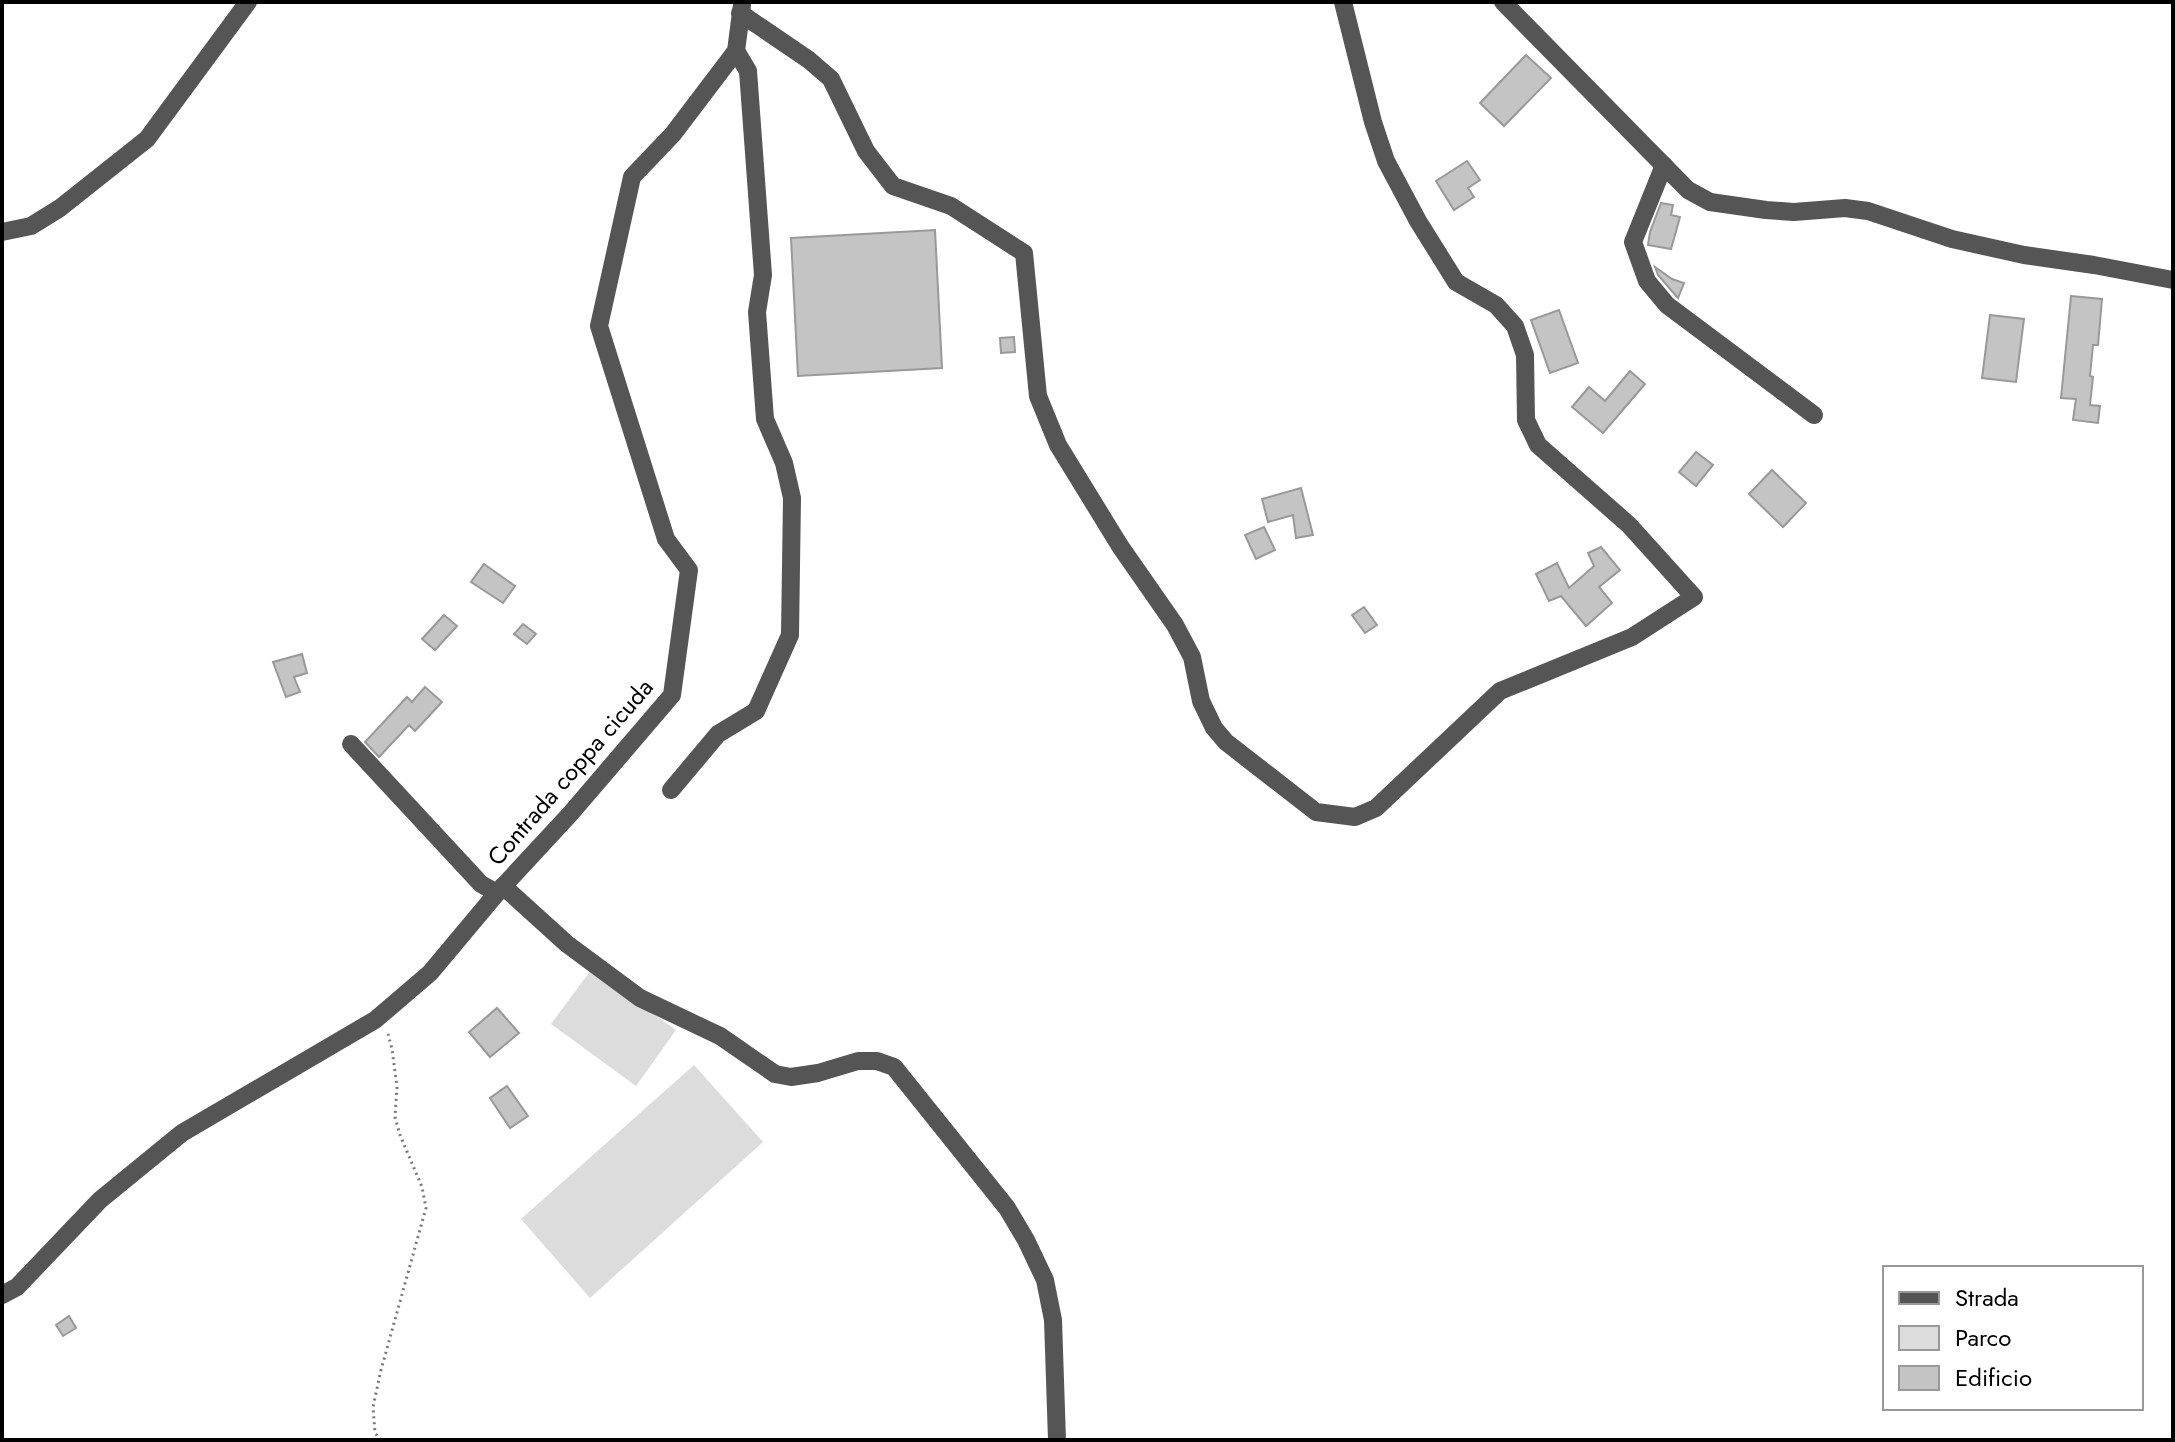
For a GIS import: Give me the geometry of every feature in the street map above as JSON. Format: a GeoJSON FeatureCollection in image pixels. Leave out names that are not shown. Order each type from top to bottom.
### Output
{"type":"FeatureCollection","features":[{"type":"Feature","properties":{"kind":"street"},"geometry":{"type":"LineString","coordinates":[[2,232],[31,226],[60,208],[147,139],[248,2]]}},
{"type":"Feature","properties":{"kind":"street"},"geometry":{"type":"LineString","coordinates":[[741,8],[831,79],[866,151],[893,186],[951,206],[1024,253],[1038,396],[1058,445],[1120,546],[1175,625],[1192,657],[1201,701],[1214,728],[1226,742],[1316,812],[1355,817],[1376,808],[1500,691],[1632,637],[1694,597],[1629,525],[1538,445],[1526,420],[1525,355],[1515,326],[1496,305],[1456,282],[1386,161],[1343,2]]}},
{"type":"Feature","properties":{"kind":"street"},"geometry":{"type":"LineString","coordinates":[[1503,2],[1688,190],[1710,202],[1794,212],[1845,208],[1868,211],[1952,239],[2024,255],[2173,280]]}},
{"type":"Feature","properties":{"kind":"street"},"geometry":{"type":"LineString","coordinates":[[671,790],[718,734],[756,711],[790,635],[792,498],[784,463],[765,419],[757,312],[763,275],[752,118],[748,71],[736,51],[741,8]]}},
{"type":"Feature","properties":{"kind":"street","name":"Contrada coppa cicuda"},"geometry":{"type":"LineString","coordinates":[[2,1295],[17,1287],[100,1200],[182,1133],[375,1020],[430,973],[672,695],[689,570],[666,539],[599,326],[632,177],[673,134],[736,51]]}},
{"type":"Feature","properties":{"kind":"street"},"geometry":{"type":"LineString","coordinates":[[1664,165],[1633,242],[1647,281],[1667,305],[1814,415]]}},
{"type":"Feature","properties":{"kind":"street"},"geometry":{"type":"LineString","coordinates":[[351,744],[481,884],[500,889],[640,998],[720,1036],[775,1074],[791,1077],[818,1073],[858,1061],[877,1061],[894,1067],[1007,1208],[1045,1280],[1053,1320],[1057,1440]]}},
{"type":"Feature","properties":{"kind":"path"},"geometry":{"type":"LineString","coordinates":[[375,1020],[386,1030],[392,1049],[397,1087],[395,1117],[422,1187],[426,1208],[373,1407],[375,1433],[381,1440]]}},
{"type":"Feature","properties":{"kind":"green space"},"geometry":{"type":"Polygon","coordinates":[[[591,970],[676,1030],[636,1086],[551,1024],[591,970]]]}},
{"type":"Feature","properties":{"kind":"green space"},"geometry":{"type":"Polygon","coordinates":[[[694,1065],[763,1142],[590,1298],[521,1219],[694,1065]]]}},
{"type":"Feature","properties":{"kind":"building"},"geometry":{"type":"Polygon","coordinates":[[[1526,55],[1551,78],[1504,126],[1480,103],[1526,55]]]}},
{"type":"Feature","properties":{"kind":"building"},"geometry":{"type":"Polygon","coordinates":[[[1467,161],[1480,180],[1468,188],[1474,197],[1454,210],[1436,181],[1467,161]]]}},
{"type":"Feature","properties":{"kind":"building"},"geometry":{"type":"Polygon","coordinates":[[[1661,203],[1673,205],[1671,215],[1680,217],[1671,249],[1648,245],[1661,203]]]}},
{"type":"Feature","properties":{"kind":"building"},"geometry":{"type":"Polygon","coordinates":[[[935,230],[942,368],[798,376],[791,238],[935,230]]]}},
{"type":"Feature","properties":{"kind":"building"},"geometry":{"type":"Polygon","coordinates":[[[1655,267],[1684,283],[1678,298],[1658,275],[1655,267]]]}},
{"type":"Feature","properties":{"kind":"building"},"geometry":{"type":"Polygon","coordinates":[[[2071,296],[2102,299],[2098,345],[2093,345],[2090,376],[2093,377],[2090,405],[2100,406],[2098,423],[2073,420],[2076,399],[2061,398],[2071,296]]]}},
{"type":"Feature","properties":{"kind":"building"},"geometry":{"type":"Polygon","coordinates":[[[1559,310],[1578,363],[1550,373],[1531,320],[1559,310]]]}},
{"type":"Feature","properties":{"kind":"building"},"geometry":{"type":"Polygon","coordinates":[[[1990,315],[2024,319],[2016,382],[1982,378],[1990,315]]]}},
{"type":"Feature","properties":{"kind":"building"},"geometry":{"type":"Polygon","coordinates":[[[1014,337],[1015,352],[1001,353],[1000,338],[1014,337]]]}},
{"type":"Feature","properties":{"kind":"building"},"geometry":{"type":"Polygon","coordinates":[[[1630,371],[1645,384],[1603,433],[1572,407],[1589,387],[1605,401],[1630,371]]]}},
{"type":"Feature","properties":{"kind":"building"},"geometry":{"type":"Polygon","coordinates":[[[1696,452],[1713,465],[1696,486],[1679,472],[1696,452]]]}},
{"type":"Feature","properties":{"kind":"building"},"geometry":{"type":"Polygon","coordinates":[[[1772,470],[1806,503],[1783,527],[1749,494],[1772,470]]]}},
{"type":"Feature","properties":{"kind":"building"},"geometry":{"type":"Polygon","coordinates":[[[1301,488],[1313,535],[1296,538],[1293,515],[1268,522],[1262,499],[1301,488]]]}},
{"type":"Feature","properties":{"kind":"building"},"geometry":{"type":"Polygon","coordinates":[[[1264,527],[1275,550],[1256,559],[1245,535],[1264,527]]]}},
{"type":"Feature","properties":{"kind":"building"},"geometry":{"type":"Polygon","coordinates":[[[1601,547],[1620,570],[1599,587],[1612,603],[1586,626],[1561,596],[1549,601],[1536,574],[1557,563],[1569,588],[1594,566],[1588,553],[1601,547]]]}},
{"type":"Feature","properties":{"kind":"building"},"geometry":{"type":"Polygon","coordinates":[[[484,564],[515,586],[503,603],[471,582],[484,564]]]}},
{"type":"Feature","properties":{"kind":"building"},"geometry":{"type":"Polygon","coordinates":[[[1364,607],[1377,625],[1365,633],[1352,615],[1364,607]]]}},
{"type":"Feature","properties":{"kind":"building"},"geometry":{"type":"Polygon","coordinates":[[[444,615],[457,626],[435,650],[422,639],[444,615]]]}},
{"type":"Feature","properties":{"kind":"building"},"geometry":{"type":"Polygon","coordinates":[[[523,624],[536,634],[527,644],[514,634],[523,624]]]}},
{"type":"Feature","properties":{"kind":"building"},"geometry":{"type":"Polygon","coordinates":[[[302,654],[307,673],[294,677],[300,692],[286,697],[273,662],[302,654]]]}},
{"type":"Feature","properties":{"kind":"building"},"geometry":{"type":"Polygon","coordinates":[[[425,687],[442,702],[415,731],[409,725],[379,757],[365,742],[407,697],[412,702],[425,687]]]}},
{"type":"Feature","properties":{"kind":"building"},"geometry":{"type":"Polygon","coordinates":[[[497,1008],[519,1033],[490,1057],[469,1032],[497,1008]]]}},
{"type":"Feature","properties":{"kind":"building"},"geometry":{"type":"Polygon","coordinates":[[[507,1086],[528,1116],[510,1128],[490,1098],[507,1086]]]}},
{"type":"Feature","properties":{"kind":"building"},"geometry":{"type":"Polygon","coordinates":[[[69,1316],[76,1328],[63,1336],[56,1325],[69,1316]]]}}]}
